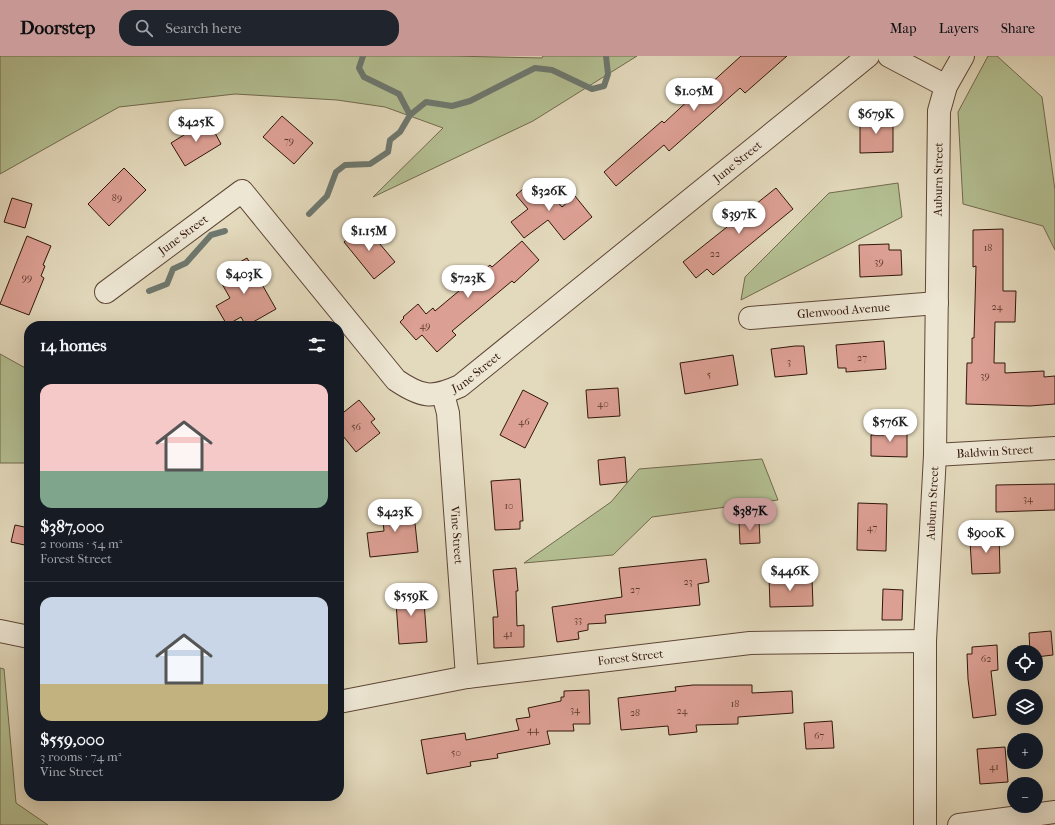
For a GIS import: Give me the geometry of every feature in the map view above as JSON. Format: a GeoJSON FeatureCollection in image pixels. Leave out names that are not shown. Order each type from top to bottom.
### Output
{"type":"FeatureCollection","features":[{"type":"Feature","properties":{"kind":"street","name":"June Street"},"geometry":{"type":"LineString","coordinates":[[106,292],[242,191],[396,380],[409,389],[426,396],[443,394],[460,386],[868,56]]}},
{"type":"Feature","properties":{"kind":"street"},"geometry":{"type":"LineString","coordinates":[[889,56],[946,86]]}},
{"type":"Feature","properties":{"kind":"street","name":"Auburn Street"},"geometry":{"type":"LineString","coordinates":[[925,825],[925,641],[935,455],[940,112],[946,86],[963,56]]}},
{"type":"Feature","properties":{"kind":"street","name":"Glenwood Avenue"},"geometry":{"type":"LineString","coordinates":[[750,318],[937,303]]}},
{"type":"Feature","properties":{"kind":"street","name":"Vine Street"},"geometry":{"type":"LineString","coordinates":[[443,394],[448,413],[467,677]]}},
{"type":"Feature","properties":{"kind":"street","name":"Baldwin Street"},"geometry":{"type":"LineString","coordinates":[[935,455],[1055,448]]}},
{"type":"Feature","properties":{"kind":"street"},"geometry":{"type":"LineString","coordinates":[[0,631],[24,636]]}},
{"type":"Feature","properties":{"kind":"street","name":"Forest Street"},"geometry":{"type":"LineString","coordinates":[[344,701],[467,677],[750,643],[925,641]]}},
{"type":"Feature","properties":{"kind":"street"},"geometry":{"type":"LineString","coordinates":[[959,825],[1055,812]]}},
{"type":"Feature","properties":{"kind":"green space"},"geometry":{"type":"Polygon","coordinates":[[[0,56],[450,56],[542,58],[543,56],[637,56],[533,121],[373,197],[443,128],[385,107],[337,100],[235,94],[119,107],[0,174],[0,56]]]}},
{"type":"Feature","properties":{"kind":"green space"},"geometry":{"type":"Polygon","coordinates":[[[988,56],[997,56],[1042,97],[1055,190],[1055,250],[1043,226],[963,204],[958,112],[988,56]]]}},
{"type":"Feature","properties":{"kind":"green space"},"geometry":{"type":"Polygon","coordinates":[[[898,183],[902,217],[741,300],[745,277],[829,193],[898,183]]]}},
{"type":"Feature","properties":{"kind":"green space"},"geometry":{"type":"Polygon","coordinates":[[[0,354],[24,367],[24,463],[0,463],[0,354]]]}},
{"type":"Feature","properties":{"kind":"green space"},"geometry":{"type":"Polygon","coordinates":[[[762,459],[778,500],[652,517],[613,555],[524,563],[611,502],[639,469],[762,459]]]}},
{"type":"Feature","properties":{"kind":"green space"},"geometry":{"type":"Polygon","coordinates":[[[0,668],[4,669],[16,803],[48,825],[0,825],[0,668]]]}},
{"type":"Feature","properties":{"kind":"building"},"geometry":{"type":"Polygon","coordinates":[[[741,56],[787,56],[745,93],[740,88],[669,151],[664,145],[616,186],[604,172],[662,121],[664,123],[707,83],[709,85],[741,56]]]}},
{"type":"Feature","properties":{"kind":"building"},"geometry":{"type":"Polygon","coordinates":[[[282,116],[313,143],[294,164],[263,137],[282,116]]]}},
{"type":"Feature","properties":{"kind":"building"},"geometry":{"type":"Polygon","coordinates":[[[860,118],[893,118],[893,152],[860,153],[860,118]]]}},
{"type":"Feature","properties":{"kind":"building"},"geometry":{"type":"Polygon","coordinates":[[[208,120],[221,144],[185,166],[171,143],[208,120]]]}},
{"type":"Feature","properties":{"kind":"building"},"geometry":{"type":"Polygon","coordinates":[[[124,168],[146,190],[109,226],[88,204],[124,168]]]}},
{"type":"Feature","properties":{"kind":"building"},"geometry":{"type":"Polygon","coordinates":[[[536,178],[562,207],[575,196],[592,217],[564,240],[548,220],[524,238],[511,222],[528,209],[516,195],[536,178]]]}},
{"type":"Feature","properties":{"kind":"building"},"geometry":{"type":"Polygon","coordinates":[[[776,188],[793,209],[713,275],[707,269],[696,278],[683,262],[776,188]]]}},
{"type":"Feature","properties":{"kind":"building"},"geometry":{"type":"Polygon","coordinates":[[[12,198],[32,204],[25,228],[4,222],[12,198]]]}},
{"type":"Feature","properties":{"kind":"building"},"geometry":{"type":"Polygon","coordinates":[[[364,225],[395,262],[374,279],[344,242],[364,225]]]}},
{"type":"Feature","properties":{"kind":"building"},"geometry":{"type":"Polygon","coordinates":[[[1003,229],[1003,291],[1016,291],[1015,322],[995,322],[994,363],[1005,363],[1005,373],[1044,371],[1044,377],[1055,376],[1055,404],[1030,406],[966,404],[967,363],[972,363],[972,338],[974,338],[976,266],[973,267],[973,230],[1003,229]]]}},
{"type":"Feature","properties":{"kind":"building"},"geometry":{"type":"Polygon","coordinates":[[[27,236],[51,246],[43,265],[45,266],[41,276],[44,278],[29,315],[0,304],[27,236]]]}},
{"type":"Feature","properties":{"kind":"building"},"geometry":{"type":"Polygon","coordinates":[[[522,241],[539,260],[514,283],[512,281],[452,331],[456,335],[437,352],[422,335],[416,340],[400,322],[404,318],[403,317],[418,304],[426,314],[433,308],[435,311],[490,265],[492,267],[522,241]]]}},
{"type":"Feature","properties":{"kind":"building"},"geometry":{"type":"Polygon","coordinates":[[[889,244],[889,250],[901,250],[902,275],[860,277],[859,245],[889,244]]]}},
{"type":"Feature","properties":{"kind":"building"},"geometry":{"type":"Polygon","coordinates":[[[247,258],[276,309],[255,321],[243,321],[241,317],[234,321],[225,321],[216,306],[230,298],[217,275],[247,258]]]}},
{"type":"Feature","properties":{"kind":"building"},"geometry":{"type":"Polygon","coordinates":[[[884,341],[886,369],[846,372],[846,368],[838,368],[836,345],[884,341]]]}},
{"type":"Feature","properties":{"kind":"building"},"geometry":{"type":"Polygon","coordinates":[[[804,346],[807,374],[775,377],[771,349],[804,346]]]}},
{"type":"Feature","properties":{"kind":"building"},"geometry":{"type":"Polygon","coordinates":[[[733,355],[738,385],[685,394],[680,363],[733,355]]]}},
{"type":"Feature","properties":{"kind":"building"},"geometry":{"type":"Polygon","coordinates":[[[618,388],[620,416],[588,418],[586,390],[618,388]]]}},
{"type":"Feature","properties":{"kind":"building"},"geometry":{"type":"Polygon","coordinates":[[[523,390],[548,403],[525,448],[500,435],[523,390]]]}},
{"type":"Feature","properties":{"kind":"building"},"geometry":{"type":"Polygon","coordinates":[[[359,400],[375,419],[371,422],[380,433],[356,452],[344,437],[344,412],[359,400]]]}},
{"type":"Feature","properties":{"kind":"building"},"geometry":{"type":"Polygon","coordinates":[[[884,426],[907,426],[907,457],[871,456],[871,435],[884,435],[884,426]]]}},
{"type":"Feature","properties":{"kind":"building"},"geometry":{"type":"Polygon","coordinates":[[[625,457],[627,482],[600,485],[598,460],[625,457]]]}},
{"type":"Feature","properties":{"kind":"building"},"geometry":{"type":"Polygon","coordinates":[[[520,479],[523,521],[520,521],[520,529],[495,530],[491,481],[520,479]]]}},
{"type":"Feature","properties":{"kind":"building"},"geometry":{"type":"Polygon","coordinates":[[[1055,484],[1055,510],[996,512],[996,485],[1055,484]]]}},
{"type":"Feature","properties":{"kind":"building"},"geometry":{"type":"Polygon","coordinates":[[[858,503],[887,504],[886,551],[857,550],[858,503]]]}},
{"type":"Feature","properties":{"kind":"building"},"geometry":{"type":"Polygon","coordinates":[[[413,504],[418,552],[370,557],[367,533],[384,531],[383,521],[387,520],[386,507],[413,504]]]}},
{"type":"Feature","properties":{"kind":"building"},"geometry":{"type":"Polygon","coordinates":[[[759,520],[760,543],[740,544],[739,521],[759,520]]]}},
{"type":"Feature","properties":{"kind":"building"},"geometry":{"type":"Polygon","coordinates":[[[15,525],[24,527],[24,545],[11,542],[15,525]]]}},
{"type":"Feature","properties":{"kind":"building"},"geometry":{"type":"Polygon","coordinates":[[[999,533],[1000,573],[972,574],[970,541],[975,541],[975,534],[999,533]]]}},
{"type":"Feature","properties":{"kind":"building"},"geometry":{"type":"Polygon","coordinates":[[[706,559],[709,582],[698,584],[700,605],[605,615],[606,623],[588,624],[588,630],[578,632],[579,639],[557,642],[552,607],[622,597],[619,568],[706,559]]]}},
{"type":"Feature","properties":{"kind":"building"},"geometry":{"type":"Polygon","coordinates":[[[516,568],[518,591],[516,591],[517,626],[524,625],[524,647],[494,648],[493,617],[498,617],[493,570],[516,568]]]}},
{"type":"Feature","properties":{"kind":"building"},"geometry":{"type":"Polygon","coordinates":[[[795,575],[795,579],[812,578],[813,606],[770,607],[769,576],[795,575]]]}},
{"type":"Feature","properties":{"kind":"building"},"geometry":{"type":"Polygon","coordinates":[[[419,588],[420,603],[424,602],[427,642],[399,644],[395,589],[419,588]]]}},
{"type":"Feature","properties":{"kind":"building"},"geometry":{"type":"Polygon","coordinates":[[[883,589],[903,590],[902,620],[882,620],[883,589]]]}},
{"type":"Feature","properties":{"kind":"building"},"geometry":{"type":"Polygon","coordinates":[[[1051,631],[1053,655],[1043,656],[1043,645],[1030,645],[1029,633],[1051,631]]]}},
{"type":"Feature","properties":{"kind":"building"},"geometry":{"type":"Polygon","coordinates":[[[997,645],[998,670],[991,671],[996,715],[973,718],[968,679],[967,654],[972,654],[972,647],[997,645]]]}},
{"type":"Feature","properties":{"kind":"building"},"geometry":{"type":"Polygon","coordinates":[[[693,685],[752,685],[752,693],[792,691],[793,713],[738,717],[738,724],[696,725],[697,732],[669,735],[668,726],[621,730],[618,698],[676,691],[675,687],[693,685]]]}},
{"type":"Feature","properties":{"kind":"building"},"geometry":{"type":"Polygon","coordinates":[[[589,690],[590,724],[573,724],[574,731],[547,731],[550,744],[497,754],[498,758],[470,762],[471,766],[427,774],[421,740],[465,733],[466,740],[519,730],[516,719],[530,717],[528,708],[561,701],[561,697],[564,697],[564,691],[589,690]]]}},
{"type":"Feature","properties":{"kind":"building"},"geometry":{"type":"Polygon","coordinates":[[[832,721],[834,748],[806,749],[804,723],[832,721]]]}},
{"type":"Feature","properties":{"kind":"building"},"geometry":{"type":"Polygon","coordinates":[[[1005,747],[1007,782],[980,784],[977,749],[1005,747]]]}},
{"type":"Feature","properties":{"kind":"waterway"},"geometry":{"type":"LineString","coordinates":[[363,56],[359,68],[364,77],[399,94],[410,115],[426,102],[452,106],[470,101],[535,68],[552,70],[592,89],[604,86],[608,74],[606,56]]}},
{"type":"Feature","properties":{"kind":"waterway"},"geometry":{"type":"LineString","coordinates":[[309,214],[327,196],[336,172],[345,165],[370,164],[388,152],[390,140],[400,132],[410,115]]}},
{"type":"Feature","properties":{"kind":"waterway"},"geometry":{"type":"LineString","coordinates":[[149,291],[167,284],[173,269],[186,263],[211,235],[225,231]]}}]}
